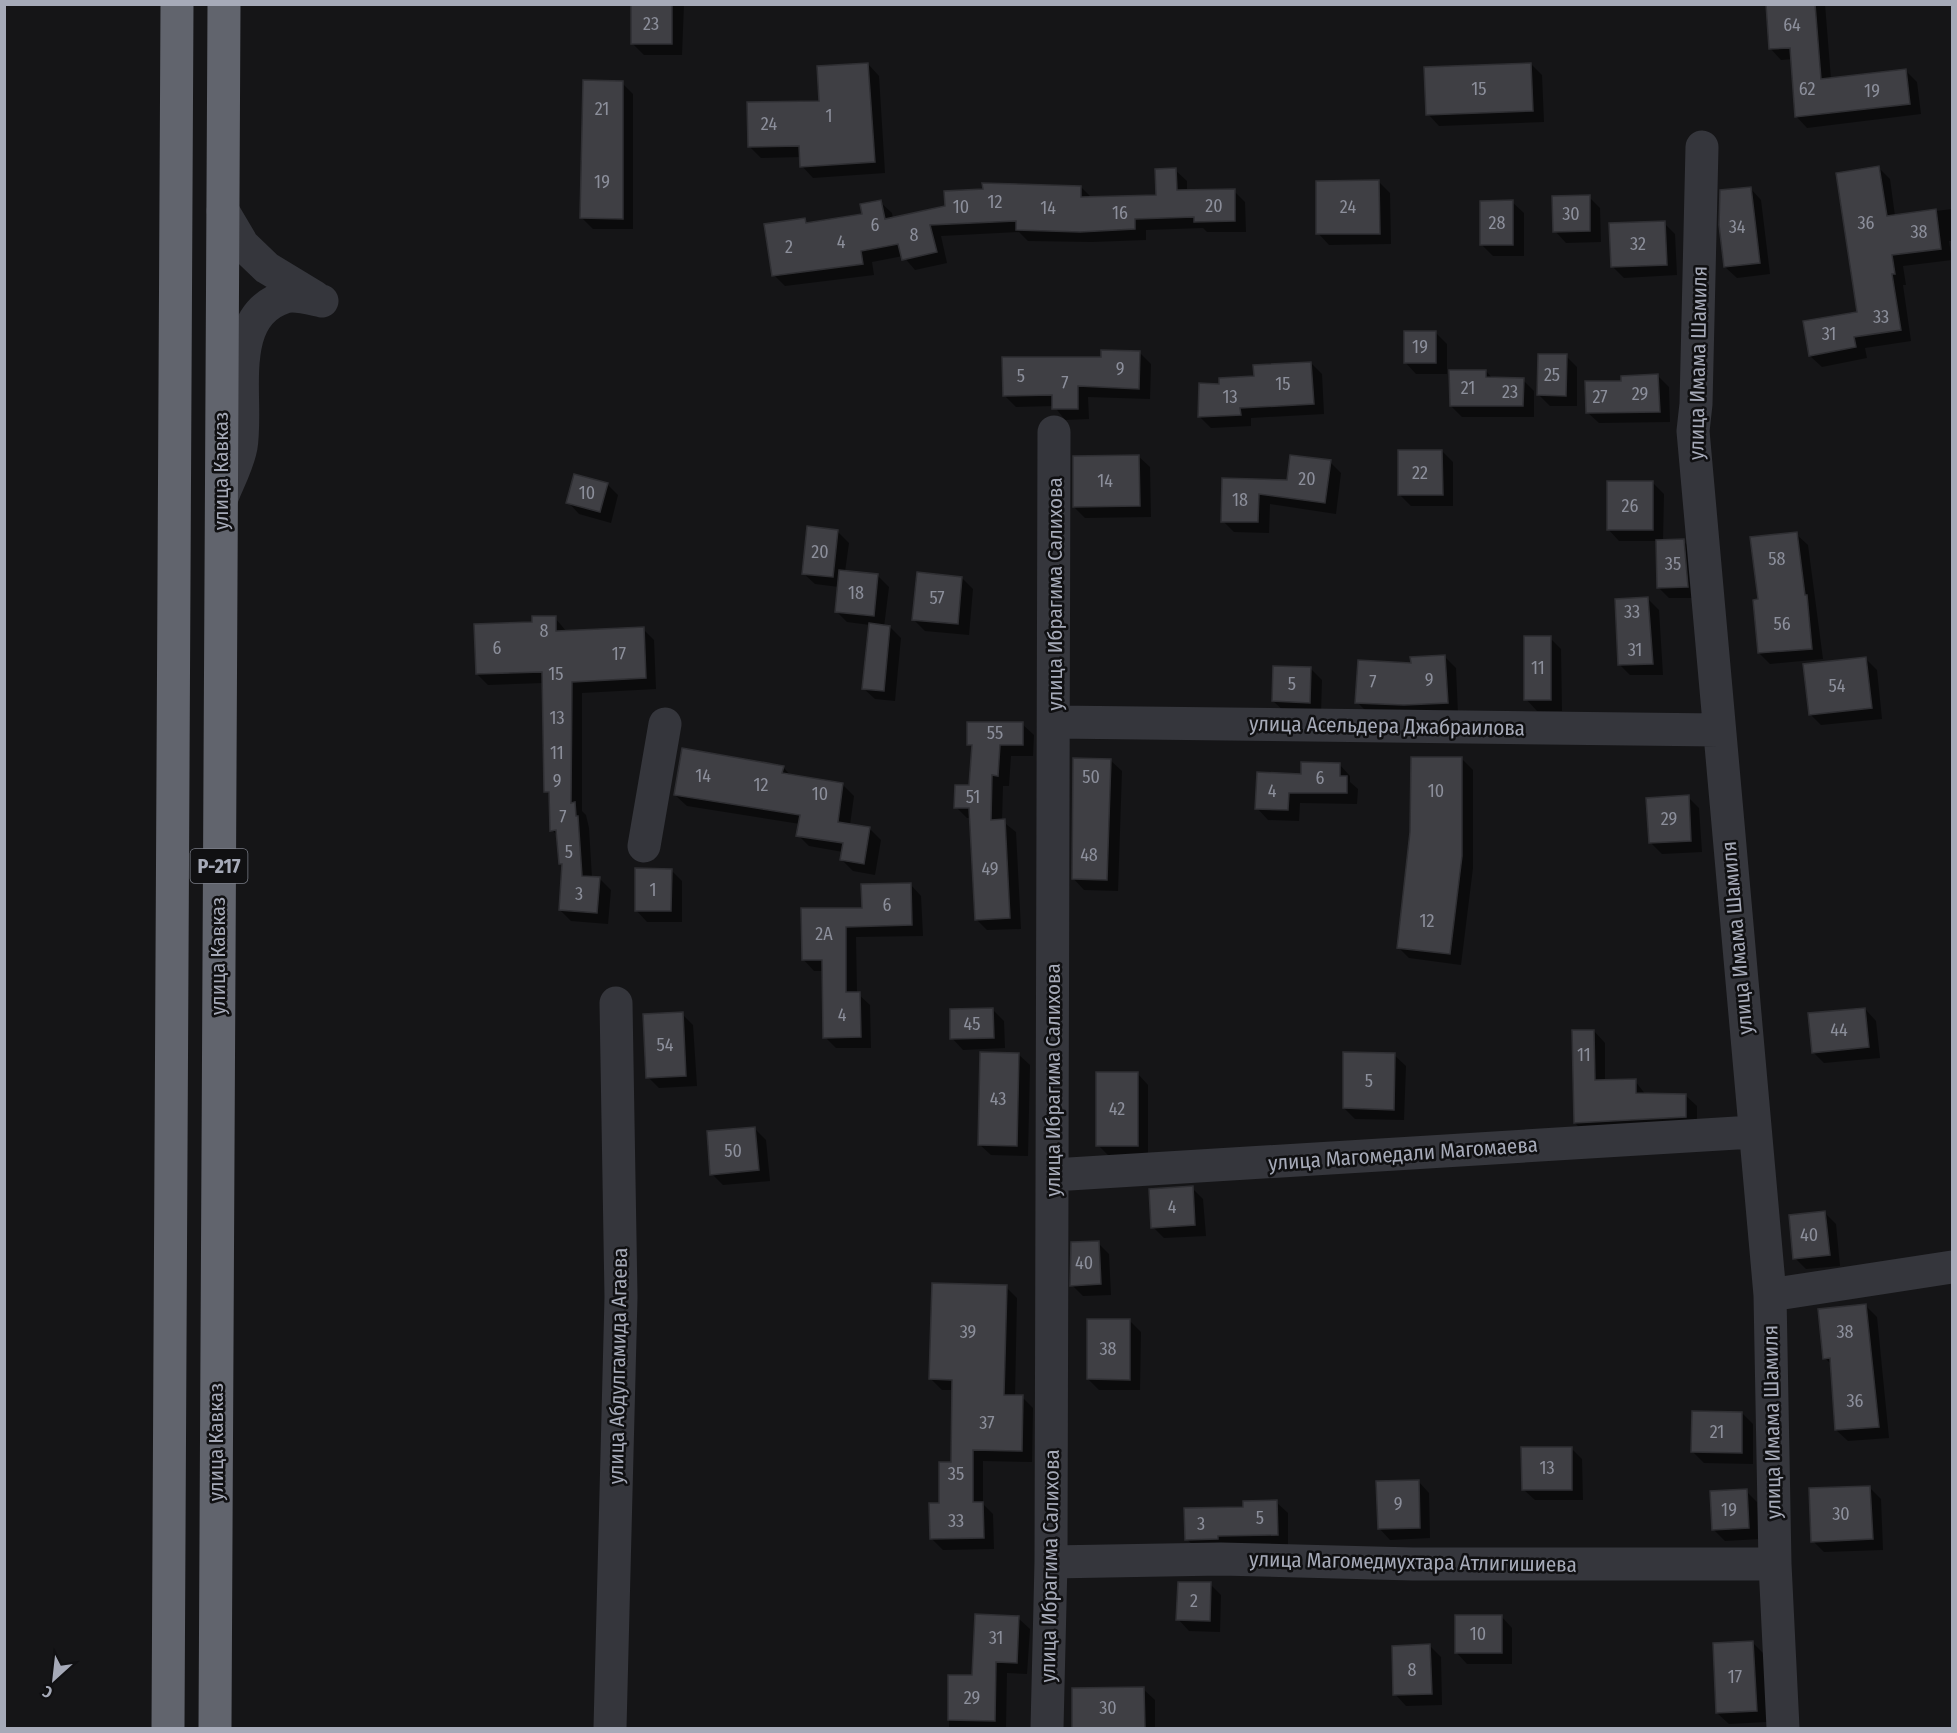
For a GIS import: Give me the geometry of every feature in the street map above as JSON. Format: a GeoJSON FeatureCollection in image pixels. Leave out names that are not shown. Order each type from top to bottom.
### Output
{"type":"FeatureCollection","features":[{"type":"Feature","properties":{"kind":"highway","name":"Р-217"},"geometry":{"type":"LineString","coordinates":[[168,1728],[177,4]]}},
{"type":"Feature","properties":{"kind":"highway","name":"улица Кавказ"},"geometry":{"type":"LineString","coordinates":[[215,1728],[224,4]]}},
{"type":"Feature","properties":{"kind":"street","name":"улица Имама Шамиля"},"geometry":{"type":"LineString","coordinates":[[1702,147],[1696,404],[1693,431],[1753,1132],[1770,1294],[1775,1564],[1783,1728]]}},
{"type":"Feature","properties":{"kind":"street"},"geometry":{"type":"LineString","coordinates":[[220,503],[241,447],[243,352],[253,326],[266,307],[287,296],[322,301],[267,268],[243,245],[223,210]]}},
{"type":"Feature","properties":{"kind":"street","name":"улица Ибрагима Салихова"},"geometry":{"type":"LineString","coordinates":[[1047,1728],[1051,1562],[1054,432]]}},
{"type":"Feature","properties":{"kind":"street","name":"улица Асельдера Джабраилова"},"geometry":{"type":"LineString","coordinates":[[1055,722],[1719,730]]}},
{"type":"Feature","properties":{"kind":"street"},"geometry":{"type":"LineString","coordinates":[[644,846],[665,724]]}},
{"type":"Feature","properties":{"kind":"street","name":"улица Абдулгамида Агаева"},"geometry":{"type":"LineString","coordinates":[[610,1728],[621,1297],[616,1003]]}},
{"type":"Feature","properties":{"kind":"street","name":"улица Магомедали Магомаева"},"geometry":{"type":"LineString","coordinates":[[1053,1175],[1753,1132]]}},
{"type":"Feature","properties":{"kind":"street"},"geometry":{"type":"LineString","coordinates":[[1770,1294],[1953,1267]]}},
{"type":"Feature","properties":{"kind":"street","name":"улица Магомедмухтара Атлигишиева"},"geometry":{"type":"LineString","coordinates":[[1051,1562],[1221,1559],[1413,1564],[1775,1564]]}},
{"type":"Feature","properties":{"kind":"building"},"geometry":{"type":"Polygon","coordinates":[[[631,4],[672,4],[672,44],[631,44],[631,4]]]}},
{"type":"Feature","properties":{"kind":"building"},"geometry":{"type":"Polygon","coordinates":[[[1766,4],[1815,4],[1821,79],[1906,69],[1910,104],[1795,117],[1790,48],[1769,49],[1766,4]]]}},
{"type":"Feature","properties":{"kind":"building"},"geometry":{"type":"Polygon","coordinates":[[[868,63],[875,162],[800,167],[799,146],[748,147],[747,102],[819,101],[817,66],[868,63]]]}},
{"type":"Feature","properties":{"kind":"building"},"geometry":{"type":"Polygon","coordinates":[[[1531,63],[1533,111],[1426,115],[1424,67],[1531,63]]]}},
{"type":"Feature","properties":{"kind":"building"},"geometry":{"type":"Polygon","coordinates":[[[583,80],[623,81],[623,219],[580,218],[583,80]]]}},
{"type":"Feature","properties":{"kind":"building"},"geometry":{"type":"Polygon","coordinates":[[[1879,166],[1887,216],[1936,209],[1941,249],[1892,255],[1895,274],[1892,274],[1901,330],[1854,337],[1856,347],[1809,356],[1803,321],[1857,312],[1836,173],[1879,166]]]}},
{"type":"Feature","properties":{"kind":"building"},"geometry":{"type":"Polygon","coordinates":[[[1176,168],[1177,190],[1235,189],[1235,221],[1194,222],[1194,217],[1135,219],[1135,229],[1080,232],[1016,230],[1016,221],[930,225],[937,252],[902,260],[898,244],[861,251],[863,264],[772,276],[764,224],[805,218],[806,223],[862,214],[860,204],[881,200],[885,219],[945,206],[944,191],[983,189],[982,183],[1081,186],[1081,197],[1156,195],[1155,169],[1176,168]]]}},
{"type":"Feature","properties":{"kind":"building"},"geometry":{"type":"Polygon","coordinates":[[[1379,180],[1380,234],[1316,234],[1316,181],[1379,180]]]}},
{"type":"Feature","properties":{"kind":"building"},"geometry":{"type":"Polygon","coordinates":[[[1751,187],[1760,263],[1724,267],[1719,225],[1720,190],[1751,187]]]}},
{"type":"Feature","properties":{"kind":"building"},"geometry":{"type":"Polygon","coordinates":[[[1590,195],[1590,231],[1553,232],[1552,196],[1590,195]]]}},
{"type":"Feature","properties":{"kind":"building"},"geometry":{"type":"Polygon","coordinates":[[[1513,200],[1513,245],[1480,245],[1480,201],[1513,200]]]}},
{"type":"Feature","properties":{"kind":"building"},"geometry":{"type":"Polygon","coordinates":[[[1665,221],[1667,265],[1611,267],[1609,223],[1665,221]]]}},
{"type":"Feature","properties":{"kind":"building"},"geometry":{"type":"Polygon","coordinates":[[[1404,331],[1436,331],[1436,363],[1404,363],[1404,331]]]}},
{"type":"Feature","properties":{"kind":"building"},"geometry":{"type":"Polygon","coordinates":[[[1101,350],[1140,351],[1139,389],[1078,386],[1078,409],[1052,409],[1052,395],[1003,396],[1002,357],[1101,357],[1101,350]]]}},
{"type":"Feature","properties":{"kind":"building"},"geometry":{"type":"Polygon","coordinates":[[[1538,354],[1567,354],[1566,396],[1537,395],[1538,354]]]}},
{"type":"Feature","properties":{"kind":"building"},"geometry":{"type":"Polygon","coordinates":[[[1311,362],[1314,404],[1240,408],[1241,415],[1198,417],[1199,383],[1219,384],[1219,378],[1254,376],[1253,365],[1311,362]]]}},
{"type":"Feature","properties":{"kind":"building"},"geometry":{"type":"Polygon","coordinates":[[[1449,370],[1486,370],[1486,377],[1524,378],[1523,406],[1450,406],[1449,370]]]}},
{"type":"Feature","properties":{"kind":"building"},"geometry":{"type":"Polygon","coordinates":[[[1658,374],[1660,412],[1586,413],[1585,381],[1621,381],[1621,376],[1658,374]]]}},
{"type":"Feature","properties":{"kind":"building"},"geometry":{"type":"Polygon","coordinates":[[[1398,450],[1442,450],[1443,495],[1398,495],[1398,450]]]}},
{"type":"Feature","properties":{"kind":"building"},"geometry":{"type":"Polygon","coordinates":[[[1139,455],[1140,506],[1073,507],[1073,456],[1139,455]]]}},
{"type":"Feature","properties":{"kind":"building"},"geometry":{"type":"Polygon","coordinates":[[[1290,455],[1331,460],[1325,503],[1259,494],[1258,522],[1221,522],[1222,478],[1287,480],[1290,455]]]}},
{"type":"Feature","properties":{"kind":"building"},"geometry":{"type":"Polygon","coordinates":[[[574,474],[608,483],[600,512],[566,503],[574,474]]]}},
{"type":"Feature","properties":{"kind":"building"},"geometry":{"type":"Polygon","coordinates":[[[1607,481],[1653,481],[1653,530],[1607,530],[1607,481]]]}},
{"type":"Feature","properties":{"kind":"building"},"geometry":{"type":"Polygon","coordinates":[[[807,526],[838,530],[833,577],[802,574],[807,526]]]}},
{"type":"Feature","properties":{"kind":"building"},"geometry":{"type":"Polygon","coordinates":[[[1797,532],[1805,595],[1807,595],[1812,649],[1758,653],[1753,600],[1758,599],[1750,537],[1797,532]]]}},
{"type":"Feature","properties":{"kind":"building"},"geometry":{"type":"Polygon","coordinates":[[[1684,539],[1688,587],[1657,588],[1656,540],[1684,539]]]}},
{"type":"Feature","properties":{"kind":"building"},"geometry":{"type":"Polygon","coordinates":[[[839,570],[878,574],[874,616],[835,612],[839,570]]]}},
{"type":"Feature","properties":{"kind":"building"},"geometry":{"type":"Polygon","coordinates":[[[917,572],[962,577],[958,624],[912,620],[917,572]]]}},
{"type":"Feature","properties":{"kind":"building"},"geometry":{"type":"Polygon","coordinates":[[[1648,597],[1653,664],[1618,665],[1615,599],[1648,597]]]}},
{"type":"Feature","properties":{"kind":"building"},"geometry":{"type":"Polygon","coordinates":[[[532,616],[556,616],[556,631],[644,627],[646,678],[572,682],[571,803],[575,802],[576,816],[578,816],[582,876],[600,877],[597,913],[559,910],[562,864],[559,864],[556,830],[550,831],[549,792],[544,792],[542,672],[476,674],[474,624],[532,622],[532,616]]]}},
{"type":"Feature","properties":{"kind":"building"},"geometry":{"type":"Polygon","coordinates":[[[869,623],[890,626],[884,691],[862,689],[869,623]]]}},
{"type":"Feature","properties":{"kind":"building"},"geometry":{"type":"Polygon","coordinates":[[[1524,636],[1551,636],[1551,700],[1524,700],[1524,636]]]}},
{"type":"Feature","properties":{"kind":"building"},"geometry":{"type":"Polygon","coordinates":[[[1445,655],[1448,703],[1404,705],[1355,703],[1358,660],[1411,663],[1410,657],[1445,655]]]}},
{"type":"Feature","properties":{"kind":"building"},"geometry":{"type":"Polygon","coordinates":[[[1866,657],[1872,708],[1809,715],[1803,664],[1866,657]]]}},
{"type":"Feature","properties":{"kind":"building"},"geometry":{"type":"Polygon","coordinates":[[[1273,666],[1311,667],[1310,703],[1272,701],[1273,666]]]}},
{"type":"Feature","properties":{"kind":"building"},"geometry":{"type":"Polygon","coordinates":[[[967,722],[1023,722],[1023,745],[1000,745],[998,776],[992,775],[991,820],[1005,819],[1010,918],[975,920],[969,808],[954,808],[955,785],[969,785],[972,745],[967,745],[967,722]]]}},
{"type":"Feature","properties":{"kind":"building"},"geometry":{"type":"Polygon","coordinates":[[[682,748],[784,766],[782,773],[843,783],[838,822],[870,827],[864,864],[840,860],[843,843],[796,836],[800,815],[674,795],[682,748]]]}},
{"type":"Feature","properties":{"kind":"building"},"geometry":{"type":"Polygon","coordinates":[[[1411,757],[1462,757],[1462,856],[1450,954],[1397,948],[1410,832],[1411,757]]]}},
{"type":"Feature","properties":{"kind":"building"},"geometry":{"type":"Polygon","coordinates":[[[1073,758],[1111,759],[1107,880],[1072,879],[1073,758]]]}},
{"type":"Feature","properties":{"kind":"building"},"geometry":{"type":"Polygon","coordinates":[[[1301,762],[1340,763],[1340,776],[1347,776],[1347,793],[1289,793],[1288,810],[1255,809],[1257,772],[1301,774],[1301,762]]]}},
{"type":"Feature","properties":{"kind":"building"},"geometry":{"type":"Polygon","coordinates":[[[1689,795],[1691,841],[1649,843],[1646,798],[1689,795]]]}},
{"type":"Feature","properties":{"kind":"building"},"geometry":{"type":"Polygon","coordinates":[[[635,868],[672,869],[671,911],[635,911],[635,868]]]}},
{"type":"Feature","properties":{"kind":"building"},"geometry":{"type":"Polygon","coordinates":[[[911,883],[912,925],[846,927],[846,992],[860,992],[861,1037],[823,1038],[822,960],[802,960],[801,908],[862,908],[861,884],[911,883]]]}},
{"type":"Feature","properties":{"kind":"building"},"geometry":{"type":"Polygon","coordinates":[[[993,1008],[994,1038],[950,1039],[950,1009],[993,1008]]]}},
{"type":"Feature","properties":{"kind":"building"},"geometry":{"type":"Polygon","coordinates":[[[1865,1008],[1869,1047],[1812,1053],[1808,1013],[1865,1008]]]}},
{"type":"Feature","properties":{"kind":"building"},"geometry":{"type":"Polygon","coordinates":[[[683,1012],[686,1076],[646,1078],[643,1014],[683,1012]]]}},
{"type":"Feature","properties":{"kind":"building"},"geometry":{"type":"Polygon","coordinates":[[[1572,1030],[1594,1030],[1595,1080],[1636,1079],[1636,1093],[1686,1094],[1686,1117],[1574,1123],[1572,1030]]]}},
{"type":"Feature","properties":{"kind":"building"},"geometry":{"type":"Polygon","coordinates":[[[980,1052],[1019,1053],[1017,1146],[978,1145],[980,1052]]]}},
{"type":"Feature","properties":{"kind":"building"},"geometry":{"type":"Polygon","coordinates":[[[1343,1052],[1395,1053],[1394,1110],[1343,1108],[1343,1052]]]}},
{"type":"Feature","properties":{"kind":"building"},"geometry":{"type":"Polygon","coordinates":[[[1096,1072],[1138,1072],[1138,1146],[1096,1146],[1096,1072]]]}},
{"type":"Feature","properties":{"kind":"building"},"geometry":{"type":"Polygon","coordinates":[[[755,1127],[759,1170],[710,1175],[707,1131],[755,1127]]]}},
{"type":"Feature","properties":{"kind":"building"},"geometry":{"type":"Polygon","coordinates":[[[1193,1186],[1195,1225],[1151,1228],[1149,1189],[1193,1186]]]}},
{"type":"Feature","properties":{"kind":"building"},"geometry":{"type":"Polygon","coordinates":[[[1825,1211],[1830,1255],[1793,1259],[1789,1215],[1825,1211]]]}},
{"type":"Feature","properties":{"kind":"building"},"geometry":{"type":"Polygon","coordinates":[[[1099,1241],[1101,1284],[1070,1286],[1071,1242],[1099,1241]]]}},
{"type":"Feature","properties":{"kind":"building"},"geometry":{"type":"Polygon","coordinates":[[[932,1283],[1007,1285],[1004,1395],[1023,1395],[1022,1451],[973,1450],[973,1502],[983,1502],[984,1538],[930,1539],[929,1503],[939,1503],[939,1462],[951,1462],[952,1380],[929,1379],[932,1283]]]}},
{"type":"Feature","properties":{"kind":"building"},"geometry":{"type":"Polygon","coordinates":[[[1866,1304],[1879,1427],[1835,1430],[1830,1358],[1823,1359],[1818,1309],[1866,1304]]]}},
{"type":"Feature","properties":{"kind":"building"},"geometry":{"type":"Polygon","coordinates":[[[1087,1319],[1130,1319],[1130,1380],[1087,1379],[1087,1319]]]}},
{"type":"Feature","properties":{"kind":"building"},"geometry":{"type":"Polygon","coordinates":[[[1692,1411],[1742,1412],[1742,1453],[1691,1452],[1692,1411]]]}},
{"type":"Feature","properties":{"kind":"building"},"geometry":{"type":"Polygon","coordinates":[[[1521,1447],[1572,1447],[1572,1490],[1522,1490],[1521,1447]]]}},
{"type":"Feature","properties":{"kind":"building"},"geometry":{"type":"Polygon","coordinates":[[[1419,1480],[1420,1528],[1378,1529],[1376,1481],[1419,1480]]]}},
{"type":"Feature","properties":{"kind":"building"},"geometry":{"type":"Polygon","coordinates":[[[1870,1486],[1873,1539],[1811,1542],[1809,1488],[1870,1486]]]}},
{"type":"Feature","properties":{"kind":"building"},"geometry":{"type":"Polygon","coordinates":[[[1747,1489],[1749,1528],[1712,1530],[1710,1491],[1747,1489]]]}},
{"type":"Feature","properties":{"kind":"building"},"geometry":{"type":"Polygon","coordinates":[[[1277,1500],[1278,1535],[1218,1536],[1218,1539],[1185,1540],[1184,1508],[1243,1507],[1243,1501],[1277,1500]]]}},
{"type":"Feature","properties":{"kind":"building"},"geometry":{"type":"Polygon","coordinates":[[[1178,1582],[1211,1582],[1210,1621],[1176,1620],[1178,1582]]]}},
{"type":"Feature","properties":{"kind":"building"},"geometry":{"type":"Polygon","coordinates":[[[975,1614],[1019,1616],[1017,1663],[996,1662],[995,1721],[948,1720],[948,1675],[972,1675],[975,1614]]]}},
{"type":"Feature","properties":{"kind":"building"},"geometry":{"type":"Polygon","coordinates":[[[1455,1615],[1502,1615],[1502,1653],[1455,1653],[1455,1615]]]}},
{"type":"Feature","properties":{"kind":"building"},"geometry":{"type":"Polygon","coordinates":[[[1753,1641],[1757,1711],[1716,1713],[1713,1643],[1753,1641]]]}},
{"type":"Feature","properties":{"kind":"building"},"geometry":{"type":"Polygon","coordinates":[[[1430,1644],[1432,1694],[1393,1695],[1392,1646],[1430,1644]]]}},
{"type":"Feature","properties":{"kind":"building"},"geometry":{"type":"Polygon","coordinates":[[[1144,1687],[1145,1728],[1072,1728],[1072,1688],[1144,1687]]]}}]}
